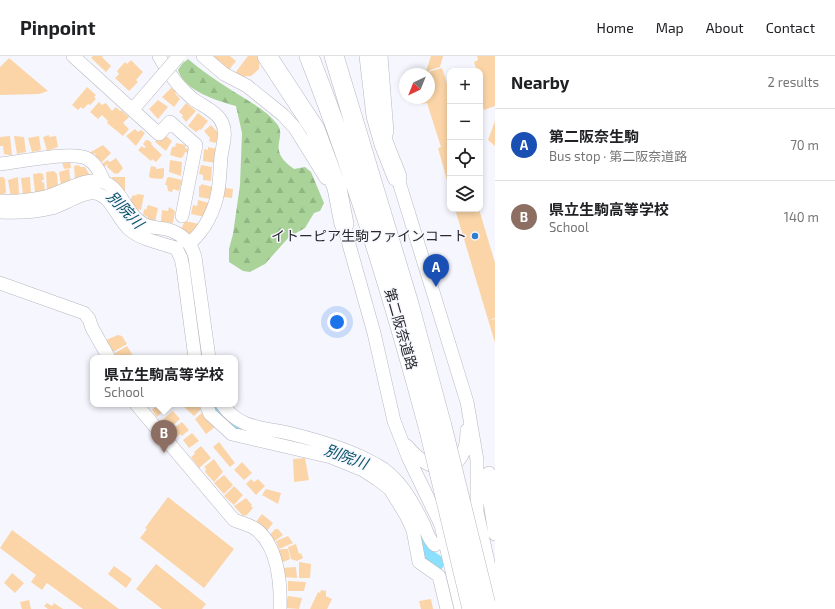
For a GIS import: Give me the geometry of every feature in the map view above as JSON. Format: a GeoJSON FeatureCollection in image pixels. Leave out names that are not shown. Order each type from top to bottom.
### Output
{"type":"FeatureCollection","features":[{"type":"Feature","properties":{"kind":"highway"},"geometry":{"type":"LineString","coordinates":[[267,56],[315,129],[337,188],[344,224]]}},
{"type":"Feature","properties":{"kind":"highway","name":"第二阪奈道路"},"geometry":{"type":"LineString","coordinates":[[309,56],[333,118],[364,208],[436,428],[487,609]]}},
{"type":"Feature","properties":{"kind":"highway","name":"第二阪奈道路"},"geometry":{"type":"LineString","coordinates":[[334,56],[409,304],[436,428],[472,609]]}},
{"type":"Feature","properties":{"kind":"highway"},"geometry":{"type":"LineString","coordinates":[[369,56],[376,116],[384,144],[397,177]]}},
{"type":"Feature","properties":{"kind":"street"},"geometry":{"type":"LineString","coordinates":[[73,56],[159,134],[170,122],[196,145],[182,216]]}},
{"type":"Feature","properties":{"kind":"street"},"geometry":{"type":"LineString","coordinates":[[159,56],[172,77],[191,98],[219,118],[226,132],[220,168],[219,190],[207,223],[200,235],[190,243]]}},
{"type":"Feature","properties":{"kind":"street"},"geometry":{"type":"LineString","coordinates":[[133,109],[179,56]]}},
{"type":"Feature","properties":{"kind":"street"},"geometry":{"type":"LineString","coordinates":[[203,56],[224,74],[247,86],[283,114],[295,128],[328,182],[344,224],[374,333],[394,420],[409,459],[441,525],[461,609]]}},
{"type":"Feature","properties":{"kind":"street"},"geometry":{"type":"LineString","coordinates":[[380,56],[387,137],[397,177],[467,402],[477,460],[477,512],[495,594]]}},
{"type":"Feature","properties":{"kind":"street"},"geometry":{"type":"LineString","coordinates":[[0,164],[75,155],[88,159],[101,174],[104,182],[113,189],[129,212],[140,222],[148,226],[166,229],[179,234],[190,243],[196,262],[209,355]]}},
{"type":"Feature","properties":{"kind":"street"},"geometry":{"type":"LineString","coordinates":[[0,201],[9,202],[46,197],[86,182],[104,182]]}},
{"type":"Feature","properties":{"kind":"street"},"geometry":{"type":"LineString","coordinates":[[0,212],[38,211],[94,193],[104,196],[121,221],[131,230],[148,240],[176,248],[184,268],[195,355]]}},
{"type":"Feature","properties":{"kind":"street"},"geometry":{"type":"LineString","coordinates":[[0,283],[84,313],[90,319],[92,328],[107,355]]}},
{"type":"Feature","properties":{"kind":"street"},"geometry":{"type":"LineString","coordinates":[[401,438],[417,458],[427,464],[442,468],[454,464],[460,460],[467,444],[467,402]]}},
{"type":"Feature","properties":{"kind":"street"},"geometry":{"type":"LineString","coordinates":[[139,407],[234,520],[256,529],[266,539],[272,553],[279,584],[280,609]]}},
{"type":"Feature","properties":{"kind":"street"},"geometry":{"type":"LineString","coordinates":[[207,407],[210,414],[232,434],[331,457],[364,470],[378,478],[390,489],[406,515],[413,530],[419,562],[439,576],[447,609]]}},
{"type":"Feature","properties":{"kind":"street"},"geometry":{"type":"LineString","coordinates":[[224,407],[231,415],[254,428],[292,434],[344,449],[379,466],[397,481],[418,512],[430,540],[435,545]]}},
{"type":"Feature","properties":{"kind":"street"},"geometry":{"type":"LineString","coordinates":[[490,473],[489,496],[495,534]]}},
{"type":"Feature","properties":{"kind":"green space"},"geometry":{"type":"Polygon","coordinates":[[[188,59],[213,78],[260,108],[272,118],[280,129],[279,150],[281,156],[285,162],[294,169],[305,167],[311,172],[324,203],[320,211],[314,213],[305,228],[289,237],[265,264],[250,272],[243,271],[229,262],[229,249],[233,234],[240,185],[242,133],[236,106],[202,94],[187,84],[181,77],[178,70],[188,59]]]}},
{"type":"Feature","properties":{"kind":"building"},"geometry":{"type":"Polygon","coordinates":[[[93,56],[103,56],[102,57],[111,66],[106,72],[91,58],[93,56]]]}},
{"type":"Feature","properties":{"kind":"building"},"geometry":{"type":"Polygon","coordinates":[[[211,56],[230,56],[236,61],[229,70],[211,56]]]}},
{"type":"Feature","properties":{"kind":"building"},"geometry":{"type":"Polygon","coordinates":[[[248,56],[260,56],[259,69],[251,76],[240,77],[235,73],[248,56]]]}},
{"type":"Feature","properties":{"kind":"building","name":"イトーピア生駒ファインコート"},"geometry":{"type":"Polygon","coordinates":[[[431,56],[443,56],[440,67],[427,68],[431,56]]]}},
{"type":"Feature","properties":{"kind":"building"},"geometry":{"type":"Polygon","coordinates":[[[477,56],[495,56],[495,106],[484,110],[483,68],[476,68],[474,62],[478,60],[477,56]]]}},
{"type":"Feature","properties":{"kind":"building"},"geometry":{"type":"Polygon","coordinates":[[[9,58],[48,91],[39,94],[0,95],[0,67],[9,58]]]}},
{"type":"Feature","properties":{"kind":"building"},"geometry":{"type":"Polygon","coordinates":[[[131,60],[143,72],[136,80],[138,82],[129,91],[115,78],[119,74],[117,71],[125,62],[127,64],[131,60]]]}},
{"type":"Feature","properties":{"kind":"building","name":"イトーピア生駒ファインコート"},"geometry":{"type":"Polygon","coordinates":[[[442,68],[447,84],[447,180],[438,148],[441,147],[427,104],[435,104],[435,70],[442,68]]]}},
{"type":"Feature","properties":{"kind":"building"},"geometry":{"type":"Polygon","coordinates":[[[87,87],[96,95],[94,97],[96,99],[90,105],[88,104],[83,109],[81,107],[78,110],[72,105],[87,87]]]}},
{"type":"Feature","properties":{"kind":"building"},"geometry":{"type":"Polygon","coordinates":[[[171,88],[176,91],[175,93],[180,99],[174,107],[162,97],[171,88]]]}},
{"type":"Feature","properties":{"kind":"building"},"geometry":{"type":"Polygon","coordinates":[[[158,100],[168,107],[158,119],[149,109],[158,100]]]}},
{"type":"Feature","properties":{"kind":"building"},"geometry":{"type":"Polygon","coordinates":[[[99,102],[102,105],[106,103],[112,111],[116,107],[129,117],[123,123],[129,129],[123,136],[107,123],[108,121],[102,115],[98,119],[90,112],[99,102]]]}},
{"type":"Feature","properties":{"kind":"building"},"geometry":{"type":"Polygon","coordinates":[[[186,103],[196,111],[186,122],[182,117],[183,115],[179,112],[186,103]]]}},
{"type":"Feature","properties":{"kind":"building"},"geometry":{"type":"Polygon","coordinates":[[[198,113],[208,121],[201,130],[200,129],[196,132],[188,126],[198,113]]]}},
{"type":"Feature","properties":{"kind":"building"},"geometry":{"type":"Polygon","coordinates":[[[495,121],[495,146],[488,140],[495,121]]]}},
{"type":"Feature","properties":{"kind":"building"},"geometry":{"type":"Polygon","coordinates":[[[211,125],[221,136],[215,143],[209,141],[210,138],[204,131],[211,125]]]}},
{"type":"Feature","properties":{"kind":"building"},"geometry":{"type":"Polygon","coordinates":[[[135,129],[138,132],[141,130],[145,133],[136,146],[126,136],[135,129]]]}},
{"type":"Feature","properties":{"kind":"building"},"geometry":{"type":"Polygon","coordinates":[[[49,135],[49,137],[56,136],[58,147],[47,151],[43,137],[49,135]]]}},
{"type":"Feature","properties":{"kind":"building"},"geometry":{"type":"Polygon","coordinates":[[[10,136],[12,155],[4,154],[3,146],[0,146],[0,137],[10,136]]]}},
{"type":"Feature","properties":{"kind":"building"},"geometry":{"type":"Polygon","coordinates":[[[14,136],[24,137],[26,152],[17,154],[14,136]]]}},
{"type":"Feature","properties":{"kind":"building"},"geometry":{"type":"Polygon","coordinates":[[[39,136],[41,150],[32,152],[28,138],[39,136]]]}},
{"type":"Feature","properties":{"kind":"building"},"geometry":{"type":"Polygon","coordinates":[[[166,136],[172,141],[166,151],[155,142],[160,137],[166,136]]]}},
{"type":"Feature","properties":{"kind":"building"},"geometry":{"type":"Polygon","coordinates":[[[146,140],[152,143],[151,144],[162,155],[156,162],[152,159],[151,161],[138,150],[142,146],[144,148],[146,147],[143,144],[146,140]]]}},
{"type":"Feature","properties":{"kind":"building"},"geometry":{"type":"Polygon","coordinates":[[[176,143],[186,145],[185,148],[189,149],[188,153],[185,152],[183,157],[180,158],[170,155],[172,147],[175,147],[176,143]]]}},
{"type":"Feature","properties":{"kind":"building"},"geometry":{"type":"Polygon","coordinates":[[[103,145],[111,153],[102,162],[96,158],[95,153],[92,155],[89,153],[103,145]]]}},
{"type":"Feature","properties":{"kind":"building"},"geometry":{"type":"Polygon","coordinates":[[[208,147],[217,149],[216,163],[203,161],[204,149],[208,150],[208,147]]]}},
{"type":"Feature","properties":{"kind":"building"},"geometry":{"type":"Polygon","coordinates":[[[116,158],[123,168],[118,174],[115,174],[107,167],[108,164],[104,167],[102,164],[107,160],[110,162],[116,158]]]}},
{"type":"Feature","properties":{"kind":"building"},"geometry":{"type":"Polygon","coordinates":[[[170,160],[182,162],[181,176],[169,172],[170,160]]]}},
{"type":"Feature","properties":{"kind":"building"},"geometry":{"type":"Polygon","coordinates":[[[70,161],[71,168],[64,169],[62,162],[70,161]]]}},
{"type":"Feature","properties":{"kind":"building"},"geometry":{"type":"Polygon","coordinates":[[[79,165],[80,167],[85,167],[89,174],[94,174],[94,178],[75,179],[74,166],[79,165]]]}},
{"type":"Feature","properties":{"kind":"building"},"geometry":{"type":"Polygon","coordinates":[[[201,165],[212,167],[211,181],[203,180],[203,175],[199,174],[201,165]]]}},
{"type":"Feature","properties":{"kind":"building"},"geometry":{"type":"Polygon","coordinates":[[[151,166],[156,167],[156,169],[164,168],[164,176],[162,179],[150,178],[151,166]]]}},
{"type":"Feature","properties":{"kind":"building"},"geometry":{"type":"Polygon","coordinates":[[[69,169],[71,184],[61,185],[59,172],[69,169]]]}},
{"type":"Feature","properties":{"kind":"building"},"geometry":{"type":"Polygon","coordinates":[[[54,171],[57,174],[58,187],[47,190],[46,172],[54,171]]]}},
{"type":"Feature","properties":{"kind":"building"},"geometry":{"type":"Polygon","coordinates":[[[33,174],[43,174],[44,180],[42,180],[42,183],[44,182],[45,192],[37,193],[35,192],[33,174]]]}},
{"type":"Feature","properties":{"kind":"building"},"geometry":{"type":"Polygon","coordinates":[[[0,177],[5,179],[6,193],[0,195],[0,177]]]}},
{"type":"Feature","properties":{"kind":"building"},"geometry":{"type":"Polygon","coordinates":[[[18,177],[19,194],[11,198],[8,180],[18,177]]]}},
{"type":"Feature","properties":{"kind":"building"},"geometry":{"type":"Polygon","coordinates":[[[30,177],[31,194],[23,195],[21,178],[30,177]]]}},
{"type":"Feature","properties":{"kind":"building"},"geometry":{"type":"Polygon","coordinates":[[[112,177],[125,177],[125,193],[112,183],[112,177]]]}},
{"type":"Feature","properties":{"kind":"building"},"geometry":{"type":"Polygon","coordinates":[[[169,177],[182,180],[179,191],[173,189],[172,192],[168,191],[167,185],[165,185],[167,178],[169,177]]]}},
{"type":"Feature","properties":{"kind":"building"},"geometry":{"type":"Polygon","coordinates":[[[201,184],[213,187],[210,199],[199,197],[199,186],[201,186],[201,184]]]}},
{"type":"Feature","properties":{"kind":"building"},"geometry":{"type":"Polygon","coordinates":[[[224,184],[226,184],[226,188],[233,189],[232,198],[223,197],[224,184]]]}},
{"type":"Feature","properties":{"kind":"building"},"geometry":{"type":"Polygon","coordinates":[[[137,194],[144,195],[141,210],[139,209],[139,212],[129,206],[132,196],[136,196],[137,194]]]}},
{"type":"Feature","properties":{"kind":"building"},"geometry":{"type":"Polygon","coordinates":[[[198,200],[209,203],[205,217],[191,214],[193,205],[197,206],[198,200]]]}},
{"type":"Feature","properties":{"kind":"building"},"geometry":{"type":"Polygon","coordinates":[[[148,205],[158,208],[155,222],[147,221],[148,217],[143,215],[144,209],[146,210],[148,205]]]}},
{"type":"Feature","properties":{"kind":"building"},"geometry":{"type":"Polygon","coordinates":[[[169,207],[175,211],[173,223],[161,222],[162,210],[168,211],[169,207]]]}},
{"type":"Feature","properties":{"kind":"building","name":"イトーピア生駒ファインコート"},"geometry":{"type":"Polygon","coordinates":[[[456,212],[480,212],[495,263],[495,318],[489,320],[495,319],[495,343],[456,212]]]}},
{"type":"Feature","properties":{"kind":"building"},"geometry":{"type":"Polygon","coordinates":[[[185,221],[199,224],[195,236],[187,235],[181,229],[185,221]]]}},
{"type":"Feature","properties":{"kind":"building"},"geometry":{"type":"Polygon","coordinates":[[[118,335],[122,336],[127,344],[113,352],[106,340],[118,335]]]}},
{"type":"Feature","properties":{"kind":"building"},"geometry":{"type":"Polygon","coordinates":[[[127,346],[133,355],[114,355],[127,346]]]}},
{"type":"Feature","properties":{"kind":"building"},"geometry":{"type":"Polygon","coordinates":[[[156,407],[171,408],[164,414],[162,412],[157,417],[152,410],[156,407]]]}},
{"type":"Feature","properties":{"kind":"building"},"geometry":{"type":"Polygon","coordinates":[[[184,407],[203,407],[194,416],[184,407]]]}},
{"type":"Feature","properties":{"kind":"building"},"geometry":{"type":"Polygon","coordinates":[[[173,411],[180,419],[173,425],[171,423],[164,428],[161,421],[173,411]]]}},
{"type":"Feature","properties":{"kind":"building"},"geometry":{"type":"Polygon","coordinates":[[[203,412],[215,427],[206,434],[195,419],[203,412]]]}},
{"type":"Feature","properties":{"kind":"building"},"geometry":{"type":"Polygon","coordinates":[[[182,422],[189,430],[182,436],[180,434],[174,439],[169,432],[182,422]]]}},
{"type":"Feature","properties":{"kind":"building"},"geometry":{"type":"Polygon","coordinates":[[[192,433],[199,441],[189,448],[183,440],[192,433]]]}},
{"type":"Feature","properties":{"kind":"building"},"geometry":{"type":"Polygon","coordinates":[[[219,442],[235,463],[230,467],[213,447],[219,442]]]}},
{"type":"Feature","properties":{"kind":"building"},"geometry":{"type":"Polygon","coordinates":[[[201,446],[211,458],[199,468],[191,457],[201,446]]]}},
{"type":"Feature","properties":{"kind":"building"},"geometry":{"type":"Polygon","coordinates":[[[305,458],[309,480],[294,482],[293,459],[305,458]]]}},
{"type":"Feature","properties":{"kind":"building"},"geometry":{"type":"Polygon","coordinates":[[[214,459],[223,472],[214,482],[205,472],[206,469],[204,467],[214,459]]]}},
{"type":"Feature","properties":{"kind":"building"},"geometry":{"type":"Polygon","coordinates":[[[242,462],[252,473],[244,480],[234,470],[242,462]]]}},
{"type":"Feature","properties":{"kind":"building"},"geometry":{"type":"Polygon","coordinates":[[[224,475],[233,485],[224,494],[214,483],[224,475]]]}},
{"type":"Feature","properties":{"kind":"building"},"geometry":{"type":"Polygon","coordinates":[[[251,479],[254,482],[258,479],[265,486],[256,495],[246,484],[251,479]]]}},
{"type":"Feature","properties":{"kind":"building"},"geometry":{"type":"Polygon","coordinates":[[[234,486],[243,495],[234,505],[224,496],[234,486]]]}},
{"type":"Feature","properties":{"kind":"building"},"geometry":{"type":"Polygon","coordinates":[[[266,489],[281,493],[278,504],[262,495],[266,489]]]}},
{"type":"Feature","properties":{"kind":"building"},"geometry":{"type":"Polygon","coordinates":[[[168,497],[234,549],[204,588],[140,538],[147,529],[145,528],[168,497]]]}},
{"type":"Feature","properties":{"kind":"building"},"geometry":{"type":"Polygon","coordinates":[[[246,498],[253,508],[246,516],[243,516],[234,506],[246,498]]]}},
{"type":"Feature","properties":{"kind":"building"},"geometry":{"type":"Polygon","coordinates":[[[262,514],[273,523],[267,531],[256,522],[262,514]]]}},
{"type":"Feature","properties":{"kind":"building"},"geometry":{"type":"Polygon","coordinates":[[[275,529],[278,529],[283,535],[272,543],[269,536],[275,529]]]}},
{"type":"Feature","properties":{"kind":"building"},"geometry":{"type":"Polygon","coordinates":[[[12,530],[119,609],[83,609],[47,583],[42,590],[31,582],[36,575],[0,548],[12,530]]]}},
{"type":"Feature","properties":{"kind":"building"},"geometry":{"type":"Polygon","coordinates":[[[288,536],[293,543],[279,549],[276,541],[288,536]]]}},
{"type":"Feature","properties":{"kind":"building"},"geometry":{"type":"Polygon","coordinates":[[[296,544],[299,554],[301,553],[303,558],[297,561],[291,559],[288,547],[296,544]]]}},
{"type":"Feature","properties":{"kind":"building"},"geometry":{"type":"Polygon","coordinates":[[[288,549],[290,559],[281,563],[276,550],[288,549]]]}},
{"type":"Feature","properties":{"kind":"building"},"geometry":{"type":"Polygon","coordinates":[[[299,562],[311,564],[310,578],[299,578],[299,562]]]}},
{"type":"Feature","properties":{"kind":"building"},"geometry":{"type":"Polygon","coordinates":[[[156,564],[206,604],[202,609],[162,609],[136,589],[156,564]]]}},
{"type":"Feature","properties":{"kind":"building"},"geometry":{"type":"Polygon","coordinates":[[[114,566],[132,579],[126,588],[108,574],[114,566]]]}},
{"type":"Feature","properties":{"kind":"building"},"geometry":{"type":"Polygon","coordinates":[[[296,567],[297,578],[282,577],[281,568],[296,567]]]}},
{"type":"Feature","properties":{"kind":"building"},"geometry":{"type":"Polygon","coordinates":[[[12,573],[24,583],[15,593],[4,583],[12,573]]]}},
{"type":"Feature","properties":{"kind":"building"},"geometry":{"type":"Polygon","coordinates":[[[288,581],[306,582],[304,591],[288,591],[288,581]]]}},
{"type":"Feature","properties":{"kind":"building"},"geometry":{"type":"Polygon","coordinates":[[[321,590],[326,591],[326,596],[332,599],[327,609],[310,609],[318,592],[320,593],[321,590]]]}},
{"type":"Feature","properties":{"kind":"building"},"geometry":{"type":"Polygon","coordinates":[[[288,596],[302,598],[299,609],[285,608],[288,596]]]}},
{"type":"Feature","properties":{"kind":"building"},"geometry":{"type":"Polygon","coordinates":[[[431,599],[433,609],[421,609],[419,601],[431,599]]]}},
{"type":"Feature","properties":{"kind":"building"},"geometry":{"type":"Polygon","coordinates":[[[29,600],[31,609],[22,609],[20,602],[29,600]]]}},
{"type":"Feature","properties":{"kind":"building"},"geometry":{"type":"Polygon","coordinates":[[[47,603],[52,606],[54,603],[63,609],[48,609],[44,606],[47,603]]]}},
{"type":"Feature","properties":{"kind":"waterway","name":"別院川"},"geometry":{"type":"LineString","coordinates":[[199,328],[202,355]]}},
{"type":"Feature","properties":{"kind":"waterway","name":"別院川"},"geometry":{"type":"LineString","coordinates":[[216,407],[223,417],[235,425],[264,435]]}},
{"type":"Feature","properties":{"kind":"waterway","name":"別院川"},"geometry":{"type":"LineString","coordinates":[[417,532],[425,554],[435,563]]}},
{"type":"Feature","properties":{"kind":"place","name":"イトーピア生駒ファインコート"},"geometry":{"type":"Point","coordinates":[475,236]}},
{"type":"Feature","properties":{"kind":"place","name":"第二阪奈生駒"},"geometry":{"type":"Point","coordinates":[436,287]}},
{"type":"Feature","properties":{"kind":"place","name":"県立生駒高等学校"},"geometry":{"type":"Point","coordinates":[164,453]}}]}
